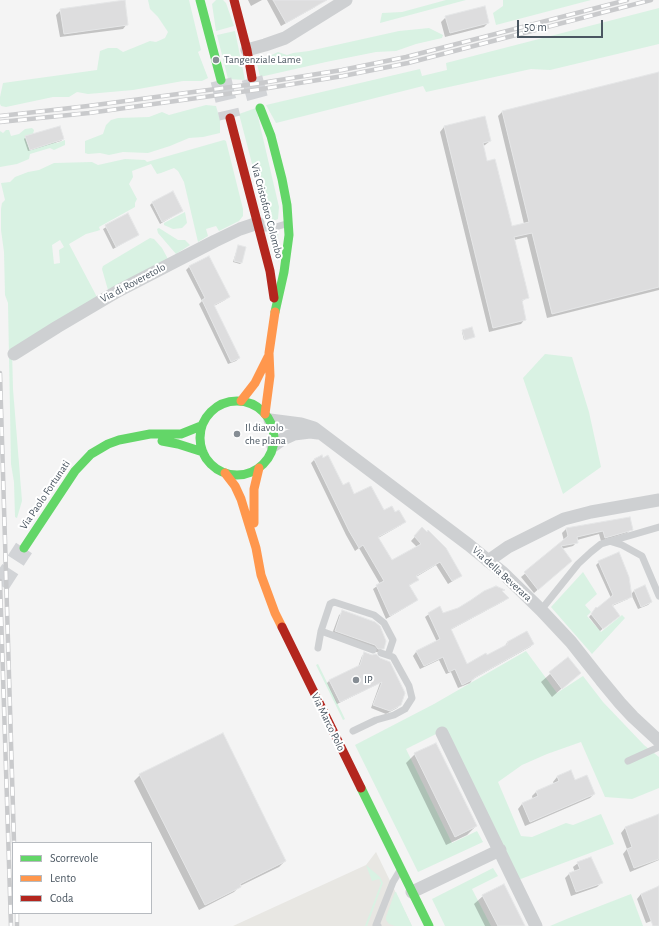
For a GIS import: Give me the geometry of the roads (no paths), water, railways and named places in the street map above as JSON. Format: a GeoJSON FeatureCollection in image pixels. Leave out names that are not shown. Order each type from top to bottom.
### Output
{"type":"FeatureCollection","features":[{"type":"Feature","properties":{"kind":"main road"},"geometry":{"type":"LineString","coordinates":[[234,0],[247,50],[252,78]]}},
{"type":"Feature","properties":{"kind":"main road"},"geometry":{"type":"LineString","coordinates":[[202,1],[221,80]]}},
{"type":"Feature","properties":{"kind":"main road","name":"Via Cristoforo Colombo"},"geometry":{"type":"LineString","coordinates":[[260,108],[271,136],[282,179],[287,205],[288,222],[288,245],[286,259],[275,310],[269,353],[270,376],[268,417]]}},
{"type":"Feature","properties":{"kind":"main road","name":"Via Cristoforo Colombo"},"geometry":{"type":"LineString","coordinates":[[230,118],[273,283],[275,310]]}},
{"type":"Feature","properties":{"kind":"main road","name":"Via Cristoforo Colombo"},"geometry":{"type":"LineString","coordinates":[[241,401],[255,383],[269,353]]}},
{"type":"Feature","properties":{"kind":"main road"},"geometry":{"type":"LineString","coordinates":[[241,401],[253,404],[268,417],[274,431],[274,446],[269,456],[259,468],[252,472],[242,475],[225,473],[212,464],[203,452],[199,438],[201,426],[208,414],[215,407],[228,402],[241,401]]}},
{"type":"Feature","properties":{"kind":"main road","name":"Via Paolo Fortunati"},"geometry":{"type":"LineString","coordinates":[[24,548],[71,476],[82,462],[91,454],[108,444],[131,438],[150,434],[181,434],[201,426]]}},
{"type":"Feature","properties":{"kind":"main road","name":"Via Paolo Fortunati"},"geometry":{"type":"LineString","coordinates":[[131,438],[170,443],[203,452]]}},
{"type":"Feature","properties":{"kind":"main road","name":"Via Marco Polo"},"geometry":{"type":"LineString","coordinates":[[256,548],[254,489],[259,468]]}},
{"type":"Feature","properties":{"kind":"main road","name":"Via Marco Polo"},"geometry":{"type":"LineString","coordinates":[[225,473],[232,482],[239,496],[256,548],[261,575],[275,613],[429,926]]}},
{"type":"Feature","properties":{"kind":"street"},"geometry":{"type":"LineString","coordinates":[[247,50],[285,38],[346,0]]}},
{"type":"Feature","properties":{"kind":"street","name":"Via di Roveretolo"},"geometry":{"type":"LineString","coordinates":[[14,354],[118,291],[240,229],[258,226]]}},
{"type":"Feature","properties":{"kind":"street","name":"Via della Beverara"},"geometry":{"type":"LineString","coordinates":[[268,417],[309,426],[321,433],[488,560],[541,610],[571,642],[633,717],[659,741]]}},
{"type":"Feature","properties":{"kind":"street"},"geometry":{"type":"LineString","coordinates":[[274,446],[283,439],[294,434],[310,432],[321,433]]}},
{"type":"Feature","properties":{"kind":"street"},"geometry":{"type":"LineString","coordinates":[[488,560],[508,547],[564,519],[592,512],[659,500]]}},
{"type":"Feature","properties":{"kind":"street"},"geometry":{"type":"LineString","coordinates":[[442,733],[536,926]]}},
{"type":"Feature","properties":{"kind":"street"},"geometry":{"type":"LineString","coordinates":[[412,892],[500,850]]}},
{"type":"Feature","properties":{"kind":"lane"},"geometry":{"type":"LineString","coordinates":[[258,226],[272,228],[288,222]]}},
{"type":"Feature","properties":{"kind":"lane"},"geometry":{"type":"LineString","coordinates":[[541,610],[591,552],[601,544],[659,527]]}},
{"type":"Feature","properties":{"kind":"lane"},"geometry":{"type":"LineString","coordinates":[[609,541],[622,545],[642,556],[659,596]]}},
{"type":"Feature","properties":{"kind":"lane"},"geometry":{"type":"LineString","coordinates":[[318,648],[321,631],[330,604],[334,602],[374,615],[384,623],[393,640],[384,654],[393,657],[408,686],[412,698],[405,709],[394,715],[376,720],[352,731]]}},
{"type":"Feature","properties":{"kind":"lane"},"geometry":{"type":"LineString","coordinates":[[321,631],[373,650]]}},
{"type":"Feature","properties":{"kind":"lane"},"geometry":{"type":"LineString","coordinates":[[628,761],[659,747]]}},
{"type":"Feature","properties":{"kind":"lane"},"geometry":{"type":"LineString","coordinates":[[377,926],[393,882],[401,870]]}},
{"type":"Feature","properties":{"kind":"tunnel"},"geometry":{"type":"LineString","coordinates":[[252,78],[260,108]]}},
{"type":"Feature","properties":{"kind":"tunnel"},"geometry":{"type":"LineString","coordinates":[[221,80],[230,118]]}},
{"type":"Feature","properties":{"kind":"tunnel"},"geometry":{"type":"LineString","coordinates":[[0,585],[24,548]]}},
{"type":"Feature","properties":{"kind":"railway"},"geometry":{"type":"LineString","coordinates":[[0,116],[261,83],[342,70],[406,57],[627,0]]}},
{"type":"Feature","properties":{"kind":"railway"},"geometry":{"type":"LineString","coordinates":[[0,122],[89,113],[343,76],[408,63],[651,0]]}},
{"type":"Feature","properties":{"kind":"railway"},"geometry":{"type":"LineString","coordinates":[[0,373],[14,842]]}},
{"type":"Feature","properties":{"kind":"railway"},"geometry":{"type":"LineString","coordinates":[[0,581],[11,926]]}},
{"type":"Feature","properties":{"kind":"railway"},"geometry":{"type":"LineString","coordinates":[[17,914],[17,926]]}},
{"type":"Feature","properties":{"kind":"place","name":"Tangenziale Lame"},"geometry":{"type":"Point","coordinates":[216,60]}},
{"type":"Feature","properties":{"kind":"place","name":"Il diavolo che plana"},"geometry":{"type":"Point","coordinates":[237,434]}},
{"type":"Feature","properties":{"kind":"place","name":"IP"},"geometry":{"type":"Point","coordinates":[356,680]}}]}
